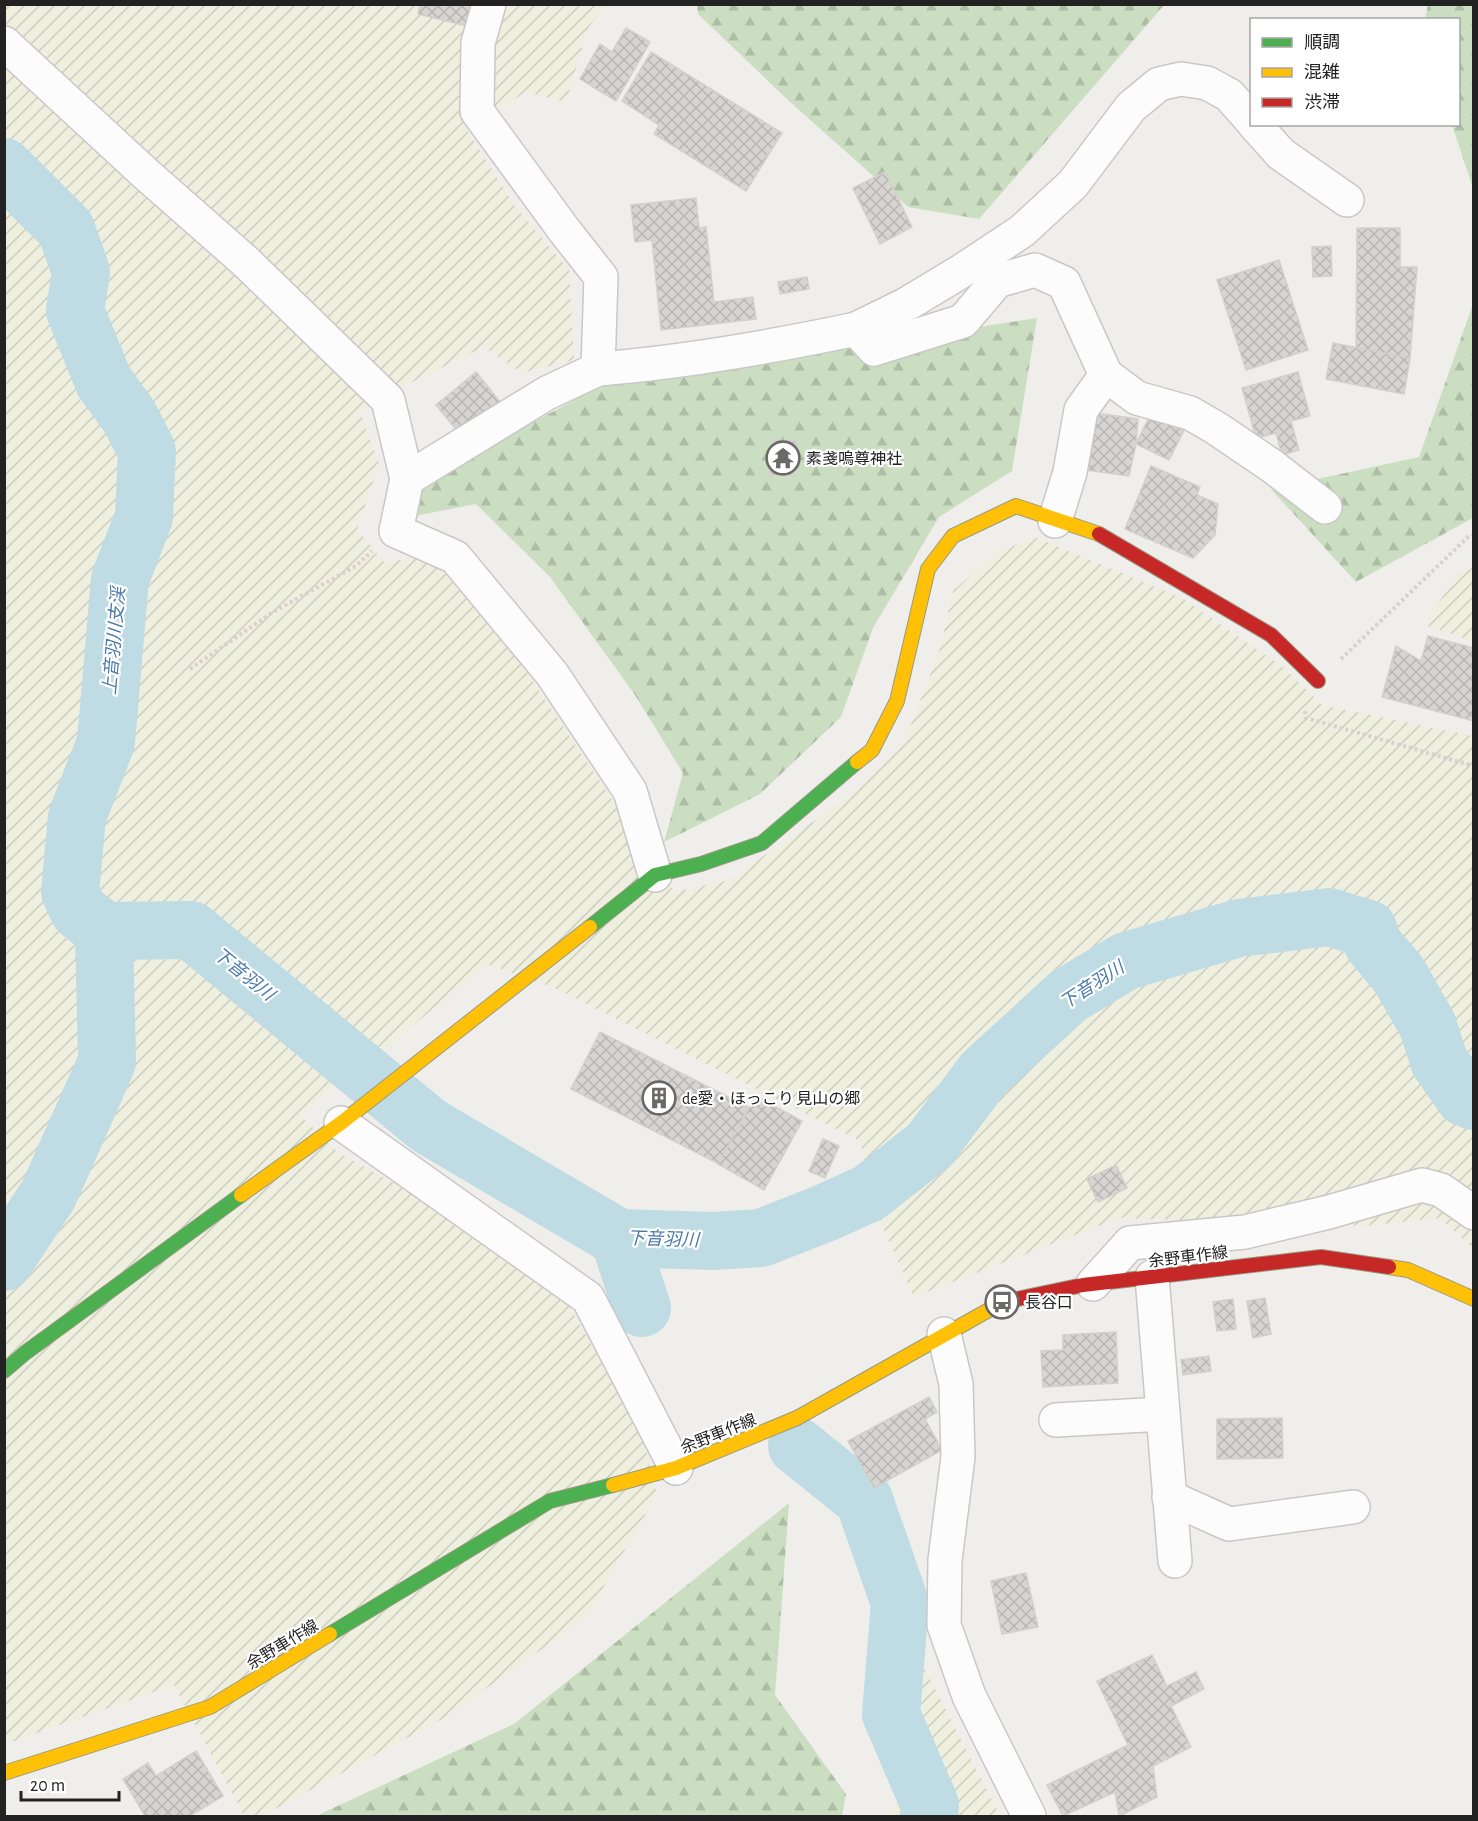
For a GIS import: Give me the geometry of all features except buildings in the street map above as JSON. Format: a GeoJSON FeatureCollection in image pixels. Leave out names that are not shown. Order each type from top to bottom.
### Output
{"type":"FeatureCollection","features":[{"type":"Feature","properties":{"kind":"street"},"geometry":{"type":"LineString","coordinates":[[489,4],[478,43],[477,111],[564,231],[601,277],[598,369]]}},
{"type":"Feature","properties":{"kind":"street"},"geometry":{"type":"LineString","coordinates":[[4,43],[146,174],[246,262],[388,400],[407,479],[396,531],[455,557],[552,674],[630,791],[656,875]]}},
{"type":"Feature","properties":{"kind":"street"},"geometry":{"type":"LineString","coordinates":[[407,479],[548,393],[598,369],[643,366],[770,347],[856,329],[907,304],[952,278],[1022,231],[1073,184],[1131,107],[1159,84],[1181,79],[1207,83],[1229,95],[1250,120]]}},
{"type":"Feature","properties":{"kind":"street"},"geometry":{"type":"LineString","coordinates":[[1256,126],[1281,154],[1347,200]]}},
{"type":"Feature","properties":{"kind":"street"},"geometry":{"type":"LineString","coordinates":[[856,329],[874,349],[963,321],[998,281],[1035,270],[1064,283],[1106,375],[1137,398],[1190,413],[1216,428],[1272,466],[1325,507]]}},
{"type":"Feature","properties":{"kind":"street"},"geometry":{"type":"LineString","coordinates":[[1055,520],[1070,472],[1082,410],[1106,375]]}},
{"type":"Feature","properties":{"kind":"street"},"geometry":{"type":"LineString","coordinates":[[4,1371],[25,1353],[341,1123],[656,875],[701,864],[762,843],[872,750],[897,701],[928,569],[953,536],[1016,506],[1103,535],[1271,635],[1318,681]]}},
{"type":"Feature","properties":{"kind":"street"},"geometry":{"type":"LineString","coordinates":[[341,1123],[588,1298],[676,1468]]}},
{"type":"Feature","properties":{"kind":"street"},"geometry":{"type":"LineString","coordinates":[[1093,1284],[1130,1243],[1245,1232],[1329,1212],[1422,1185],[1441,1190],[1473,1213]]}},
{"type":"Feature","properties":{"kind":"street","name":"余野車作線"},"geometry":{"type":"LineString","coordinates":[[4,1773],[210,1707],[550,1501],[676,1468],[796,1419],[1002,1302],[1093,1284],[1321,1257],[1408,1270],[1473,1299]]}},
{"type":"Feature","properties":{"kind":"street"},"geometry":{"type":"LineString","coordinates":[[1152,1277],[1174,1561]]}},
{"type":"Feature","properties":{"kind":"street"},"geometry":{"type":"LineString","coordinates":[[944,1334],[956,1384],[958,1457],[945,1560],[944,1625],[969,1696],[1029,1816]]}},
{"type":"Feature","properties":{"kind":"street"},"geometry":{"type":"LineString","coordinates":[[1056,1420],[1163,1414]]}},
{"type":"Feature","properties":{"kind":"street"},"geometry":{"type":"LineString","coordinates":[[1169,1497],[1229,1524],[1353,1507]]}},
{"type":"Feature","properties":{"kind":"path"},"geometry":{"type":"LineString","coordinates":[[190,669],[273,612],[356,566],[396,531]]}},
{"type":"Feature","properties":{"kind":"path"},"geometry":{"type":"LineString","coordinates":[[1318,681],[1467,537],[1473,535]]}},
{"type":"Feature","properties":{"kind":"path"},"geometry":{"type":"LineString","coordinates":[[1296,660],[1306,718],[1473,766]]}},
{"type":"Feature","properties":{"kind":"green space"},"geometry":{"type":"Polygon","coordinates":[[[4,5],[606,5],[588,28],[566,102],[526,92],[467,130],[514,205],[569,270],[574,360],[522,373],[484,347],[404,386],[360,412],[379,464],[357,530],[385,563],[429,555],[519,661],[674,892],[729,880],[846,799],[903,745],[939,652],[953,591],[996,553],[1035,537],[1182,598],[1284,668],[1322,705],[1473,736],[1473,1248],[1440,1218],[1363,1226],[1119,1218],[914,1297],[879,1219],[860,1141],[555,988],[487,964],[388,1046],[299,1114],[339,1153],[469,1225],[565,1299],[641,1430],[657,1494],[586,1618],[444,1718],[262,1816],[244,1816],[174,1685],[5,1744],[4,5]]]}},
{"type":"Feature","properties":{"kind":"green space"},"geometry":{"type":"Polygon","coordinates":[[[697,5],[1164,5],[979,219],[908,207],[789,101],[698,14],[697,5]]]}},
{"type":"Feature","properties":{"kind":"green space"},"geometry":{"type":"Polygon","coordinates":[[[1428,5],[1473,5],[1473,188],[1452,126],[1460,126],[1460,18],[1425,18],[1428,5]]]}},
{"type":"Feature","properties":{"kind":"green space"},"geometry":{"type":"Polygon","coordinates":[[[1473,304],[1473,518],[1356,582],[1271,489],[1419,457],[1473,304]]]}},
{"type":"Feature","properties":{"kind":"green space"},"geometry":{"type":"Polygon","coordinates":[[[1037,318],[1012,471],[939,517],[873,628],[841,717],[760,794],[664,842],[683,773],[635,695],[550,577],[476,504],[410,517],[414,487],[604,384],[1037,318]]]}},
{"type":"Feature","properties":{"kind":"green space"},"geometry":{"type":"Polygon","coordinates":[[[1473,568],[1473,641],[1424,625],[1458,573],[1473,568]]]}},
{"type":"Feature","properties":{"kind":"green space"},"geometry":{"type":"Polygon","coordinates":[[[789,1503],[775,1695],[846,1794],[842,1816],[316,1816],[514,1724],[789,1503]]]}},
{"type":"Feature","properties":{"kind":"green space"},"geometry":{"type":"Polygon","coordinates":[[[919,1657],[1000,1816],[888,1816],[927,1762],[892,1675],[919,1657]]]}},
{"type":"Feature","properties":{"kind":"waterway","name":"上音羽川支渓"},"geometry":{"type":"LineString","coordinates":[[4,167],[66,229],[81,272],[75,311],[104,382],[129,416],[147,451],[144,517],[120,579],[106,742],[77,817],[70,892],[79,911],[104,931]]}},
{"type":"Feature","properties":{"kind":"waterway","name":"下音羽川"},"geometry":{"type":"LineString","coordinates":[[104,931],[191,930],[429,1126],[619,1238],[713,1241],[761,1238],[869,1193],[930,1145],[984,1073],[1068,996],[1126,961],[1239,928],[1329,917],[1368,929],[1373,944],[1399,975],[1428,1026],[1439,1061],[1464,1097],[1474,1101]]}},
{"type":"Feature","properties":{"kind":"waterway","name":"下音羽川"},"geometry":{"type":"LineString","coordinates":[[4,1262],[48,1195],[107,1062],[104,931]]}},
{"type":"Feature","properties":{"kind":"waterway"},"geometry":{"type":"LineString","coordinates":[[619,1238],[642,1308]]}},
{"type":"Feature","properties":{"kind":"waterway"},"geometry":{"type":"LineString","coordinates":[[797,1446],[864,1500],[900,1603],[891,1714],[930,1805],[929,1816]]}},
{"type":"Feature","properties":{"kind":"traffic: fast"},"geometry":{"type":"LineString","coordinates":[[590,927],[655,875],[701,864],[762,843],[857,762]]}},
{"type":"Feature","properties":{"kind":"traffic: fast"},"geometry":{"type":"LineString","coordinates":[[4,1371],[25,1353],[241,1195]]}},
{"type":"Feature","properties":{"kind":"traffic: fast"},"geometry":{"type":"LineString","coordinates":[[330,1634],[550,1501],[613,1485]]}},
{"type":"Feature","properties":{"kind":"traffic: slow"},"geometry":{"type":"LineString","coordinates":[[857,762],[872,750],[897,701],[928,569],[953,536],[1016,506],[1099,534]]}},
{"type":"Feature","properties":{"kind":"traffic: slow"},"geometry":{"type":"LineString","coordinates":[[241,1195],[341,1123],[590,927]]}},
{"type":"Feature","properties":{"kind":"traffic: slow"},"geometry":{"type":"LineString","coordinates":[[1389,1267],[1408,1270],[1474,1299]]}},
{"type":"Feature","properties":{"kind":"traffic: slow"},"geometry":{"type":"LineString","coordinates":[[613,1485],[676,1468],[797,1418],[1003,1302]]}},
{"type":"Feature","properties":{"kind":"traffic: slow"},"geometry":{"type":"LineString","coordinates":[[4,1773],[210,1707],[330,1634]]}},
{"type":"Feature","properties":{"kind":"traffic: jam"},"geometry":{"type":"LineString","coordinates":[[1099,534],[1271,635],[1318,681]]}},
{"type":"Feature","properties":{"kind":"traffic: jam"},"geometry":{"type":"LineString","coordinates":[[1003,1302],[1083,1285],[1321,1257],[1389,1267]]}},
{"type":"Feature","properties":{"kind":"place","name":"素戔嗚尊神社"},"geometry":{"type":"Point","coordinates":[783,458]}},
{"type":"Feature","properties":{"kind":"place","name":"de愛・ほっこり 見山の郷"},"geometry":{"type":"Point","coordinates":[659,1098]}},
{"type":"Feature","properties":{"kind":"place","name":"長谷口"},"geometry":{"type":"Point","coordinates":[1002,1302]}}]}
